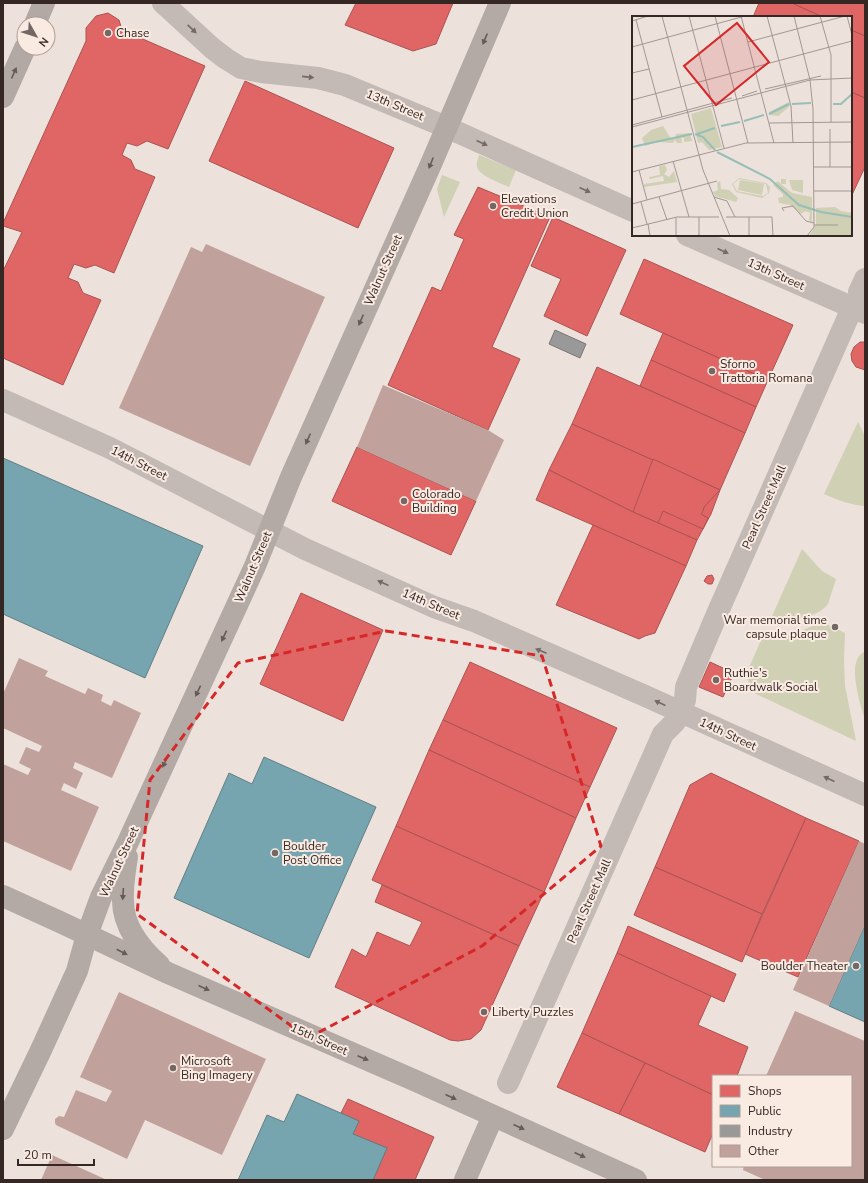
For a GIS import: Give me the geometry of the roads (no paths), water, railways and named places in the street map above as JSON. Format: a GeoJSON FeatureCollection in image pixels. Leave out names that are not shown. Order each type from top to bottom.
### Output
{"type":"FeatureCollection","features":[{"type":"Feature","properties":{"kind":"main road"},"geometry":{"type":"LineString","coordinates":[[38,16],[44,3]]}},
{"type":"Feature","properties":{"kind":"main road"},"geometry":{"type":"LineString","coordinates":[[3,97],[21,56]]}},
{"type":"Feature","properties":{"kind":"street","name":"13th Street"},"geometry":{"type":"LineString","coordinates":[[163,3],[212,48],[229,61],[242,68],[261,72],[318,78],[355,89],[446,127],[632,211]]}},
{"type":"Feature","properties":{"kind":"street","name":"Walnut Street"},"geometry":{"type":"LineString","coordinates":[[3,1129],[42,1050],[77,971],[87,935],[101,897],[128,842],[255,566],[291,477],[396,243],[500,3]]}},
{"type":"Feature","properties":{"kind":"street","name":"13th Street"},"geometry":{"type":"LineString","coordinates":[[689,236],[857,314]]}},
{"type":"Feature","properties":{"kind":"street","name":"Pearl Street Mall"},"geometry":{"type":"LineString","coordinates":[[685,700],[686,687],[717,614],[857,314]]}},
{"type":"Feature","properties":{"kind":"street","name":"14th Street"},"geometry":{"type":"LineString","coordinates":[[3,400],[110,448],[305,549],[434,607],[474,622],[643,695],[865,795]]}},
{"type":"Feature","properties":{"kind":"street","name":"Pearl Street Mall"},"geometry":{"type":"LineString","coordinates":[[508,1083],[663,734],[675,722]]}},
{"type":"Feature","properties":{"kind":"street"},"geometry":{"type":"LineString","coordinates":[[128,842],[123,896],[123,909],[126,919],[136,939],[149,956],[168,973]]}},
{"type":"Feature","properties":{"kind":"street","name":"15th Street"},"geometry":{"type":"LineString","coordinates":[[3,896],[168,973],[636,1180]]}},
{"type":"Feature","properties":{"kind":"street"},"geometry":{"type":"LineString","coordinates":[[465,1180],[493,1116]]}},
{"type":"Feature","properties":{"kind":"place","name":"Chase"},"geometry":{"type":"Point","coordinates":[108,33]}},
{"type":"Feature","properties":{"kind":"place","name":"Elevations Credit Union"},"geometry":{"type":"Point","coordinates":[493,206]}},
{"type":"Feature","properties":{"kind":"place","name":"Sforno Trattoria Romana"},"geometry":{"type":"Point","coordinates":[712,371]}},
{"type":"Feature","properties":{"kind":"place","name":"Colorado Building"},"geometry":{"type":"Point","coordinates":[404,501]}},
{"type":"Feature","properties":{"kind":"place","name":"War memorial time capsule plaque"},"geometry":{"type":"Point","coordinates":[835,627]}},
{"type":"Feature","properties":{"kind":"place","name":"Ruthie's Boardwalk Social"},"geometry":{"type":"Point","coordinates":[716,680]}},
{"type":"Feature","properties":{"kind":"place","name":"Boulder Post Office"},"geometry":{"type":"Point","coordinates":[275,853]}},
{"type":"Feature","properties":{"kind":"place","name":"Boulder Theater"},"geometry":{"type":"Point","coordinates":[856,966]}},
{"type":"Feature","properties":{"kind":"place","name":"Liberty Puzzles"},"geometry":{"type":"Point","coordinates":[484,1012]}},
{"type":"Feature","properties":{"kind":"place","name":"Microsoft Bing Imagery"},"geometry":{"type":"Point","coordinates":[173,1068]}}]}
